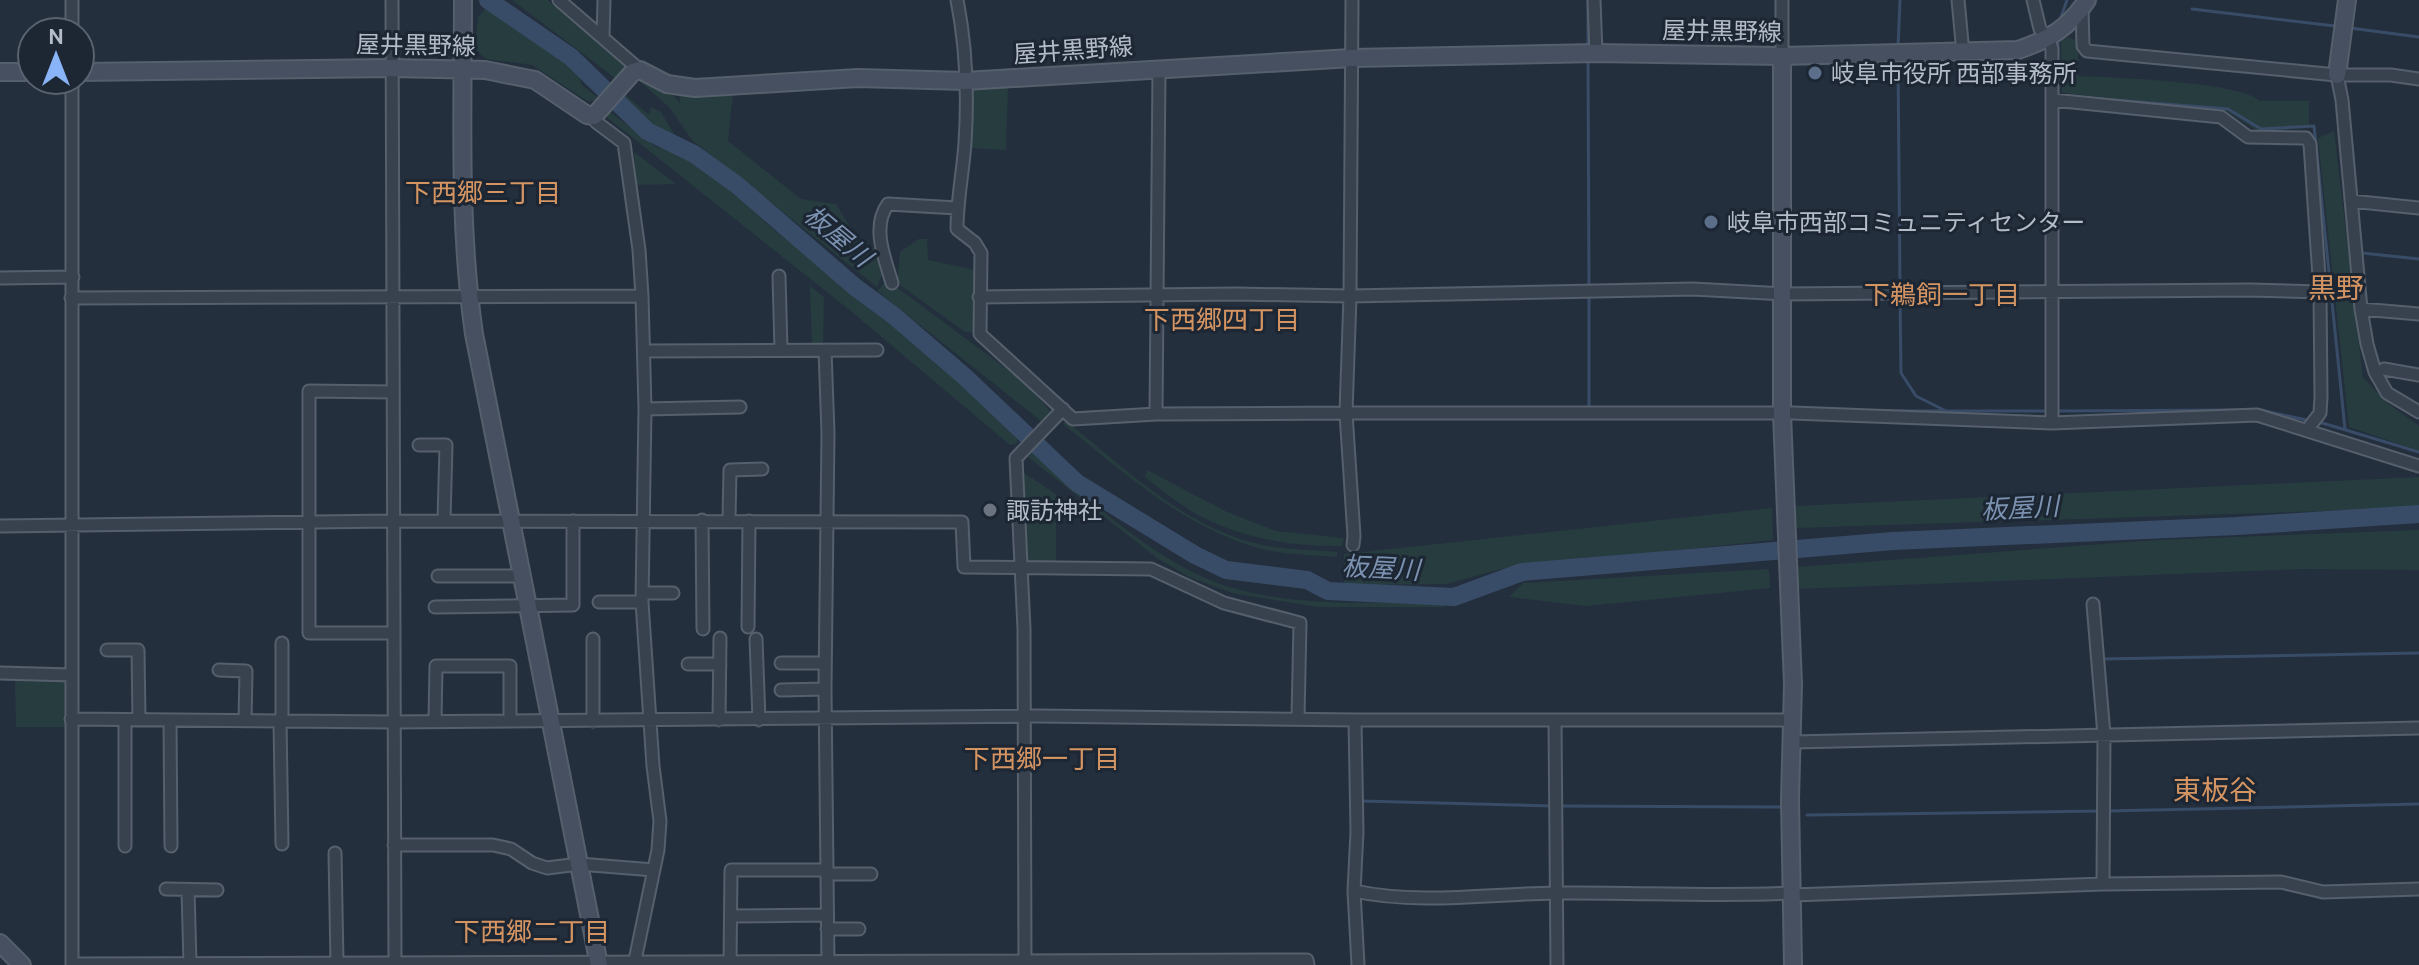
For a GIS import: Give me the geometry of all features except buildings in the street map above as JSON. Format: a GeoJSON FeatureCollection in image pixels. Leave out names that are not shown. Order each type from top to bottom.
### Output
{"type":"FeatureCollection","features":[{"type":"Feature","properties":{"kind":"main road"},"geometry":{"type":"LineString","coordinates":[[463,0],[462,182],[469,297],[479,369],[598,964]]}},
{"type":"Feature","properties":{"kind":"main road"},"geometry":{"type":"LineString","coordinates":[[2337,75],[2347,0]]}},
{"type":"Feature","properties":{"kind":"main road","name":"屋井黒野線"},"geometry":{"type":"LineString","coordinates":[[637,71],[667,84],[695,88],[858,78],[965,81],[1352,58],[1596,53],[1782,56],[1963,53],[2018,50],[2049,39],[2084,4]]}},
{"type":"Feature","properties":{"kind":"main road"},"geometry":{"type":"LineString","coordinates":[[1782,56],[1782,414],[1793,742],[1790,800],[1793,965]]}},
{"type":"Feature","properties":{"kind":"main road","name":"屋井黒野線"},"geometry":{"type":"LineString","coordinates":[[96,72],[391,68],[485,70],[535,80],[587,115],[596,115]]}},
{"type":"Feature","properties":{"kind":"main road"},"geometry":{"type":"LineString","coordinates":[[596,115],[637,71]]}},
{"type":"Feature","properties":{"kind":"main road"},"geometry":{"type":"LineString","coordinates":[[0,944],[22,965]]}},
{"type":"Feature","properties":{"kind":"street"},"geometry":{"type":"LineString","coordinates":[[392,0],[395,963]]}},
{"type":"Feature","properties":{"kind":"street"},"geometry":{"type":"LineString","coordinates":[[559,0],[603,36],[637,71]]}},
{"type":"Feature","properties":{"kind":"street"},"geometry":{"type":"LineString","coordinates":[[603,36],[604,0]]}},
{"type":"Feature","properties":{"kind":"street"},"geometry":{"type":"LineString","coordinates":[[957,0],[965,81],[965,143],[957,229],[975,243],[981,253],[980,334],[1060,412],[1073,419],[1156,414],[1346,413],[1782,414],[2052,420],[2257,415],[2419,466]]}},
{"type":"Feature","properties":{"kind":"street"},"geometry":{"type":"LineString","coordinates":[[1352,0],[1346,413],[1353,545]]}},
{"type":"Feature","properties":{"kind":"street"},"geometry":{"type":"LineString","coordinates":[[1594,0],[1596,53]]}},
{"type":"Feature","properties":{"kind":"street"},"geometry":{"type":"LineString","coordinates":[[1782,0],[1782,56]]}},
{"type":"Feature","properties":{"kind":"street"},"geometry":{"type":"LineString","coordinates":[[1958,0],[1963,53]]}},
{"type":"Feature","properties":{"kind":"street"},"geometry":{"type":"LineString","coordinates":[[2033,0],[2040,29],[2049,39],[2052,49],[2052,420]]}},
{"type":"Feature","properties":{"kind":"street"},"geometry":{"type":"LineString","coordinates":[[2084,4],[2083,46],[2087,51],[2337,75],[2391,75],[2419,79]]}},
{"type":"Feature","properties":{"kind":"street"},"geometry":{"type":"LineString","coordinates":[[1156,414],[1159,68]]}},
{"type":"Feature","properties":{"kind":"street"},"geometry":{"type":"LineString","coordinates":[[2337,75],[2342,100],[2361,309],[2375,372],[2387,393],[2419,412]]}},
{"type":"Feature","properties":{"kind":"street"},"geometry":{"type":"LineString","coordinates":[[72,96],[72,965],[1307,960],[1308,965]]}},
{"type":"Feature","properties":{"kind":"street"},"geometry":{"type":"LineString","coordinates":[[2053,100],[2221,117],[2248,137],[2306,138],[2310,144],[2320,292],[2320,413],[2307,430]]}},
{"type":"Feature","properties":{"kind":"street"},"geometry":{"type":"LineString","coordinates":[[596,115],[596,122],[624,143],[642,296],[644,658],[660,821],[654,870],[634,963]]}},
{"type":"Feature","properties":{"kind":"street"},"geometry":{"type":"LineString","coordinates":[[2351,201],[2419,208]]}},
{"type":"Feature","properties":{"kind":"street"},"geometry":{"type":"LineString","coordinates":[[892,283],[881,245],[882,218],[888,204],[957,208]]}},
{"type":"Feature","properties":{"kind":"street"},"geometry":{"type":"LineString","coordinates":[[779,276],[781,350]]}},
{"type":"Feature","properties":{"kind":"street"},"geometry":{"type":"LineString","coordinates":[[0,278],[73,277]]}},
{"type":"Feature","properties":{"kind":"street"},"geometry":{"type":"LineString","coordinates":[[979,297],[1156,294],[1350,296],[1693,289],[1783,294],[2320,292]]}},
{"type":"Feature","properties":{"kind":"street"},"geometry":{"type":"LineString","coordinates":[[71,298],[642,296]]}},
{"type":"Feature","properties":{"kind":"street"},"geometry":{"type":"LineString","coordinates":[[2361,309],[2419,314]]}},
{"type":"Feature","properties":{"kind":"street"},"geometry":{"type":"LineString","coordinates":[[825,350],[828,433],[825,663],[828,963]]}},
{"type":"Feature","properties":{"kind":"street"},"geometry":{"type":"LineString","coordinates":[[644,351],[877,350]]}},
{"type":"Feature","properties":{"kind":"street"},"geometry":{"type":"LineString","coordinates":[[2384,369],[2419,375]]}},
{"type":"Feature","properties":{"kind":"street"},"geometry":{"type":"LineString","coordinates":[[392,633],[309,633],[307,523],[309,391],[393,392]]}},
{"type":"Feature","properties":{"kind":"street"},"geometry":{"type":"LineString","coordinates":[[645,409],[740,407]]}},
{"type":"Feature","properties":{"kind":"street"},"geometry":{"type":"LineString","coordinates":[[1025,963],[1024,717],[1016,458],[1060,412]]}},
{"type":"Feature","properties":{"kind":"street"},"geometry":{"type":"LineString","coordinates":[[419,445],[446,445],[444,521]]}},
{"type":"Feature","properties":{"kind":"street"},"geometry":{"type":"LineString","coordinates":[[729,520],[730,470],[762,469]]}},
{"type":"Feature","properties":{"kind":"street"},"geometry":{"type":"LineString","coordinates":[[702,520],[703,629]]}},
{"type":"Feature","properties":{"kind":"street"},"geometry":{"type":"LineString","coordinates":[[0,526],[392,521],[962,522],[964,567],[1151,569],[1224,603],[1300,623],[1298,718]]}},
{"type":"Feature","properties":{"kind":"street"},"geometry":{"type":"LineString","coordinates":[[435,607],[573,605],[573,521]]}},
{"type":"Feature","properties":{"kind":"street"},"geometry":{"type":"LineString","coordinates":[[748,627],[749,521]]}},
{"type":"Feature","properties":{"kind":"street"},"geometry":{"type":"LineString","coordinates":[[438,576],[521,576]]}},
{"type":"Feature","properties":{"kind":"street"},"geometry":{"type":"LineString","coordinates":[[599,602],[673,593]]}},
{"type":"Feature","properties":{"kind":"street"},"geometry":{"type":"LineString","coordinates":[[2093,604],[2104,735],[2103,884]]}},
{"type":"Feature","properties":{"kind":"street"},"geometry":{"type":"LineString","coordinates":[[719,720],[720,638]]}},
{"type":"Feature","properties":{"kind":"street"},"geometry":{"type":"LineString","coordinates":[[593,639],[593,721]]}},
{"type":"Feature","properties":{"kind":"street"},"geometry":{"type":"LineString","coordinates":[[756,639],[759,720]]}},
{"type":"Feature","properties":{"kind":"street"},"geometry":{"type":"LineString","coordinates":[[282,643],[282,844]]}},
{"type":"Feature","properties":{"kind":"street"},"geometry":{"type":"LineString","coordinates":[[107,650],[138,650],[139,720]]}},
{"type":"Feature","properties":{"kind":"street"},"geometry":{"type":"LineString","coordinates":[[781,663],[825,663]]}},
{"type":"Feature","properties":{"kind":"street"},"geometry":{"type":"LineString","coordinates":[[688,664],[720,664]]}},
{"type":"Feature","properties":{"kind":"street"},"geometry":{"type":"LineString","coordinates":[[435,720],[436,666],[510,666],[510,720]]}},
{"type":"Feature","properties":{"kind":"street"},"geometry":{"type":"LineString","coordinates":[[219,670],[246,671],[245,721]]}},
{"type":"Feature","properties":{"kind":"street"},"geometry":{"type":"LineString","coordinates":[[0,673],[72,675]]}},
{"type":"Feature","properties":{"kind":"street"},"geometry":{"type":"LineString","coordinates":[[781,690],[825,689]]}},
{"type":"Feature","properties":{"kind":"street"},"geometry":{"type":"LineString","coordinates":[[71,719],[393,722],[1024,717],[1792,720]]}},
{"type":"Feature","properties":{"kind":"street"},"geometry":{"type":"LineString","coordinates":[[125,720],[125,846]]}},
{"type":"Feature","properties":{"kind":"street"},"geometry":{"type":"LineString","coordinates":[[170,720],[171,846]]}},
{"type":"Feature","properties":{"kind":"street"},"geometry":{"type":"LineString","coordinates":[[1355,720],[1357,832],[1354,891],[1358,965]]}},
{"type":"Feature","properties":{"kind":"street"},"geometry":{"type":"LineString","coordinates":[[1555,720],[1557,965]]}},
{"type":"Feature","properties":{"kind":"street"},"geometry":{"type":"LineString","coordinates":[[1793,742],[2419,728]]}},
{"type":"Feature","properties":{"kind":"street"},"geometry":{"type":"LineString","coordinates":[[394,845],[493,845],[511,849],[532,863],[547,868],[579,864],[654,870]]}},
{"type":"Feature","properties":{"kind":"street"},"geometry":{"type":"LineString","coordinates":[[335,853],[337,963]]}},
{"type":"Feature","properties":{"kind":"street"},"geometry":{"type":"LineString","coordinates":[[730,963],[731,870],[871,874]]}},
{"type":"Feature","properties":{"kind":"street"},"geometry":{"type":"LineString","coordinates":[[1354,891],[1389,899],[1556,893],[1746,895],[2281,882],[2323,892],[2419,889]]}},
{"type":"Feature","properties":{"kind":"street"},"geometry":{"type":"LineString","coordinates":[[166,889],[217,890]]}},
{"type":"Feature","properties":{"kind":"street"},"geometry":{"type":"LineString","coordinates":[[188,890],[190,964]]}},
{"type":"Feature","properties":{"kind":"street"},"geometry":{"type":"LineString","coordinates":[[731,916],[827,915]]}},
{"type":"Feature","properties":{"kind":"street"},"geometry":{"type":"LineString","coordinates":[[827,929],[859,929]]}},
{"type":"Feature","properties":{"kind":"green space"},"geometry":{"type":"Polygon","coordinates":[[[512,0],[548,0],[627,67],[615,78],[512,0]]]}},
{"type":"Feature","properties":{"kind":"green space"},"geometry":{"type":"Polygon","coordinates":[[[485,9],[499,14],[571,57],[582,85],[599,99],[589,102],[532,65],[486,59],[475,48],[478,17],[485,9]]]}},
{"type":"Feature","properties":{"kind":"green space"},"geometry":{"type":"Polygon","coordinates":[[[2069,37],[2078,42],[2078,76],[2202,85],[2247,94],[2260,101],[2309,101],[2309,128],[2259,132],[2227,111],[2064,93],[2061,41],[2069,37]]]}},
{"type":"Feature","properties":{"kind":"green space"},"geometry":{"type":"Polygon","coordinates":[[[634,76],[657,76],[680,103],[679,93],[733,93],[728,141],[801,199],[836,204],[858,241],[878,249],[883,272],[877,287],[691,139],[670,108],[634,76]]]}},
{"type":"Feature","properties":{"kind":"green space"},"geometry":{"type":"Polygon","coordinates":[[[1008,86],[1006,150],[968,148],[972,88],[1008,86]]]}},
{"type":"Feature","properties":{"kind":"green space"},"geometry":{"type":"Polygon","coordinates":[[[621,91],[649,115],[651,107],[661,112],[676,137],[672,143],[641,123],[630,110],[621,91]]]}},
{"type":"Feature","properties":{"kind":"green space"},"geometry":{"type":"Polygon","coordinates":[[[606,109],[656,147],[677,150],[702,160],[774,230],[838,278],[875,312],[894,322],[1017,432],[1017,444],[1010,445],[852,312],[604,115],[606,109]]]}},
{"type":"Feature","properties":{"kind":"green space"},"geometry":{"type":"Polygon","coordinates":[[[2334,131],[2363,378],[2390,405],[2419,426],[2419,451],[2349,427],[2318,138],[2334,131]]]}},
{"type":"Feature","properties":{"kind":"green space"},"geometry":{"type":"Polygon","coordinates":[[[634,152],[676,184],[636,185],[634,152]]]}},
{"type":"Feature","properties":{"kind":"green space"},"geometry":{"type":"Polygon","coordinates":[[[919,239],[927,239],[928,260],[975,270],[974,332],[965,332],[897,283],[900,252],[919,239]]]}},
{"type":"Feature","properties":{"kind":"green space"},"geometry":{"type":"Polygon","coordinates":[[[887,280],[1023,381],[1050,411],[1041,421],[877,291],[887,280]]]}},
{"type":"Feature","properties":{"kind":"green space"},"geometry":{"type":"Polygon","coordinates":[[[810,286],[824,297],[823,347],[812,346],[810,286]]]}},
{"type":"Feature","properties":{"kind":"green space"},"geometry":{"type":"Polygon","coordinates":[[[1066,421],[1158,495],[1208,525],[1263,545],[1337,552],[1337,557],[1258,548],[1203,526],[1131,479],[1063,424],[1066,421]]]}},
{"type":"Feature","properties":{"kind":"green space"},"geometry":{"type":"Polygon","coordinates":[[[1034,450],[1127,530],[1181,566],[1207,579],[1285,599],[1444,602],[1445,607],[1317,607],[1232,593],[1189,577],[1157,558],[1028,457],[1034,450]]]}},
{"type":"Feature","properties":{"kind":"green space"},"geometry":{"type":"Polygon","coordinates":[[[1147,470],[1227,512],[1276,531],[1344,538],[1342,546],[1281,542],[1221,526],[1170,496],[1145,477],[1147,470]]]}},
{"type":"Feature","properties":{"kind":"green space"},"geometry":{"type":"Polygon","coordinates":[[[1024,473],[1056,494],[1056,565],[1025,565],[1024,473]]]}},
{"type":"Feature","properties":{"kind":"green space"},"geometry":{"type":"Polygon","coordinates":[[[2419,477],[2419,508],[1796,528],[1795,506],[2419,477]]]}},
{"type":"Feature","properties":{"kind":"green space"},"geometry":{"type":"Polygon","coordinates":[[[1772,508],[1773,540],[1501,569],[1447,584],[1344,585],[1344,554],[1772,508]]]}},
{"type":"Feature","properties":{"kind":"green space"},"geometry":{"type":"Polygon","coordinates":[[[2419,530],[2419,570],[2302,569],[1798,589],[1798,567],[2156,540],[2419,530]]]}},
{"type":"Feature","properties":{"kind":"green space"},"geometry":{"type":"Polygon","coordinates":[[[1769,569],[1770,588],[1586,606],[1509,597],[1523,583],[1769,569]]]}},
{"type":"Feature","properties":{"kind":"green space"},"geometry":{"type":"Polygon","coordinates":[[[67,677],[67,727],[16,727],[15,678],[67,677]]]}},
{"type":"Feature","properties":{"kind":"waterway","name":"板屋川"},"geometry":{"type":"LineString","coordinates":[[488,0],[571,57],[647,131],[694,154],[737,185],[964,376],[1077,483],[1195,555],[1226,570],[1307,580],[1328,591],[1454,597],[1522,572],[1893,541],[2237,526],[2419,514]]}},
{"type":"Feature","properties":{"kind":"waterway"},"geometry":{"type":"LineString","coordinates":[[1588,0],[1588,47]]}},
{"type":"Feature","properties":{"kind":"waterway"},"geometry":{"type":"LineString","coordinates":[[1898,48],[1900,0]]}},
{"type":"Feature","properties":{"kind":"waterway"},"geometry":{"type":"LineString","coordinates":[[2059,23],[2067,0]]}},
{"type":"Feature","properties":{"kind":"waterway"},"geometry":{"type":"LineString","coordinates":[[2192,9],[2335,26]]}},
{"type":"Feature","properties":{"kind":"waterway"},"geometry":{"type":"LineString","coordinates":[[2350,28],[2419,37]]}},
{"type":"Feature","properties":{"kind":"waterway"},"geometry":{"type":"LineString","coordinates":[[2058,38],[2057,95],[2061,96]]}},
{"type":"Feature","properties":{"kind":"waterway"},"geometry":{"type":"LineString","coordinates":[[1588,58],[1589,286]]}},
{"type":"Feature","properties":{"kind":"waterway"},"geometry":{"type":"LineString","coordinates":[[1898,60],[1900,288]]}},
{"type":"Feature","properties":{"kind":"waterway"},"geometry":{"type":"LineString","coordinates":[[2076,97],[2228,109],[2261,129],[2314,126],[2345,429]]}},
{"type":"Feature","properties":{"kind":"waterway"},"geometry":{"type":"LineString","coordinates":[[2362,253],[2419,259]]}},
{"type":"Feature","properties":{"kind":"waterway"},"geometry":{"type":"LineString","coordinates":[[1589,294],[1589,410]]}},
{"type":"Feature","properties":{"kind":"waterway"},"geometry":{"type":"LineString","coordinates":[[1900,296],[1901,373],[1916,396],[1946,411],[2049,411]]}},
{"type":"Feature","properties":{"kind":"waterway"},"geometry":{"type":"LineString","coordinates":[[2056,411],[2241,410]]}},
{"type":"Feature","properties":{"kind":"waterway"},"geometry":{"type":"LineString","coordinates":[[2260,410],[2311,421]]}},
{"type":"Feature","properties":{"kind":"waterway"},"geometry":{"type":"LineString","coordinates":[[1873,411],[1945,411]]}},
{"type":"Feature","properties":{"kind":"waterway"},"geometry":{"type":"LineString","coordinates":[[2319,422],[2419,452]]}},
{"type":"Feature","properties":{"kind":"waterway"},"geometry":{"type":"LineString","coordinates":[[2103,659],[2419,653]]}},
{"type":"Feature","properties":{"kind":"waterway"},"geometry":{"type":"LineString","coordinates":[[1361,801],[1782,807]]}},
{"type":"Feature","properties":{"kind":"waterway"},"geometry":{"type":"LineString","coordinates":[[2107,811],[2419,804]]}},
{"type":"Feature","properties":{"kind":"waterway"},"geometry":{"type":"LineString","coordinates":[[1807,815],[2100,811]]}},
{"type":"Feature","properties":{"kind":"place","name":"岐阜市役所 西部事務所"},"geometry":{"type":"Point","coordinates":[1815,73]}},
{"type":"Feature","properties":{"kind":"place","name":"岐阜市西部コミュニティセンター"},"geometry":{"type":"Point","coordinates":[1711,222]}},
{"type":"Feature","properties":{"kind":"place","name":"諏訪神社"},"geometry":{"type":"Point","coordinates":[990,510]}},
{"type":"Feature","properties":{"kind":"district","name":"下西郷三丁目"},"geometry":{"type":"Point","coordinates":[483,193]}},
{"type":"Feature","properties":{"kind":"district","name":"黒野"},"geometry":{"type":"Point","coordinates":[2336,288]}},
{"type":"Feature","properties":{"kind":"district","name":"下鵜飼一丁目"},"geometry":{"type":"Point","coordinates":[1942,295]}},
{"type":"Feature","properties":{"kind":"district","name":"下西郷四丁目"},"geometry":{"type":"Point","coordinates":[1222,320]}},
{"type":"Feature","properties":{"kind":"district","name":"下西郷一丁目"},"geometry":{"type":"Point","coordinates":[1042,759]}},
{"type":"Feature","properties":{"kind":"district","name":"東板谷"},"geometry":{"type":"Point","coordinates":[2215,790]}},
{"type":"Feature","properties":{"kind":"district","name":"下西郷二丁目"},"geometry":{"type":"Point","coordinates":[532,932]}}]}
